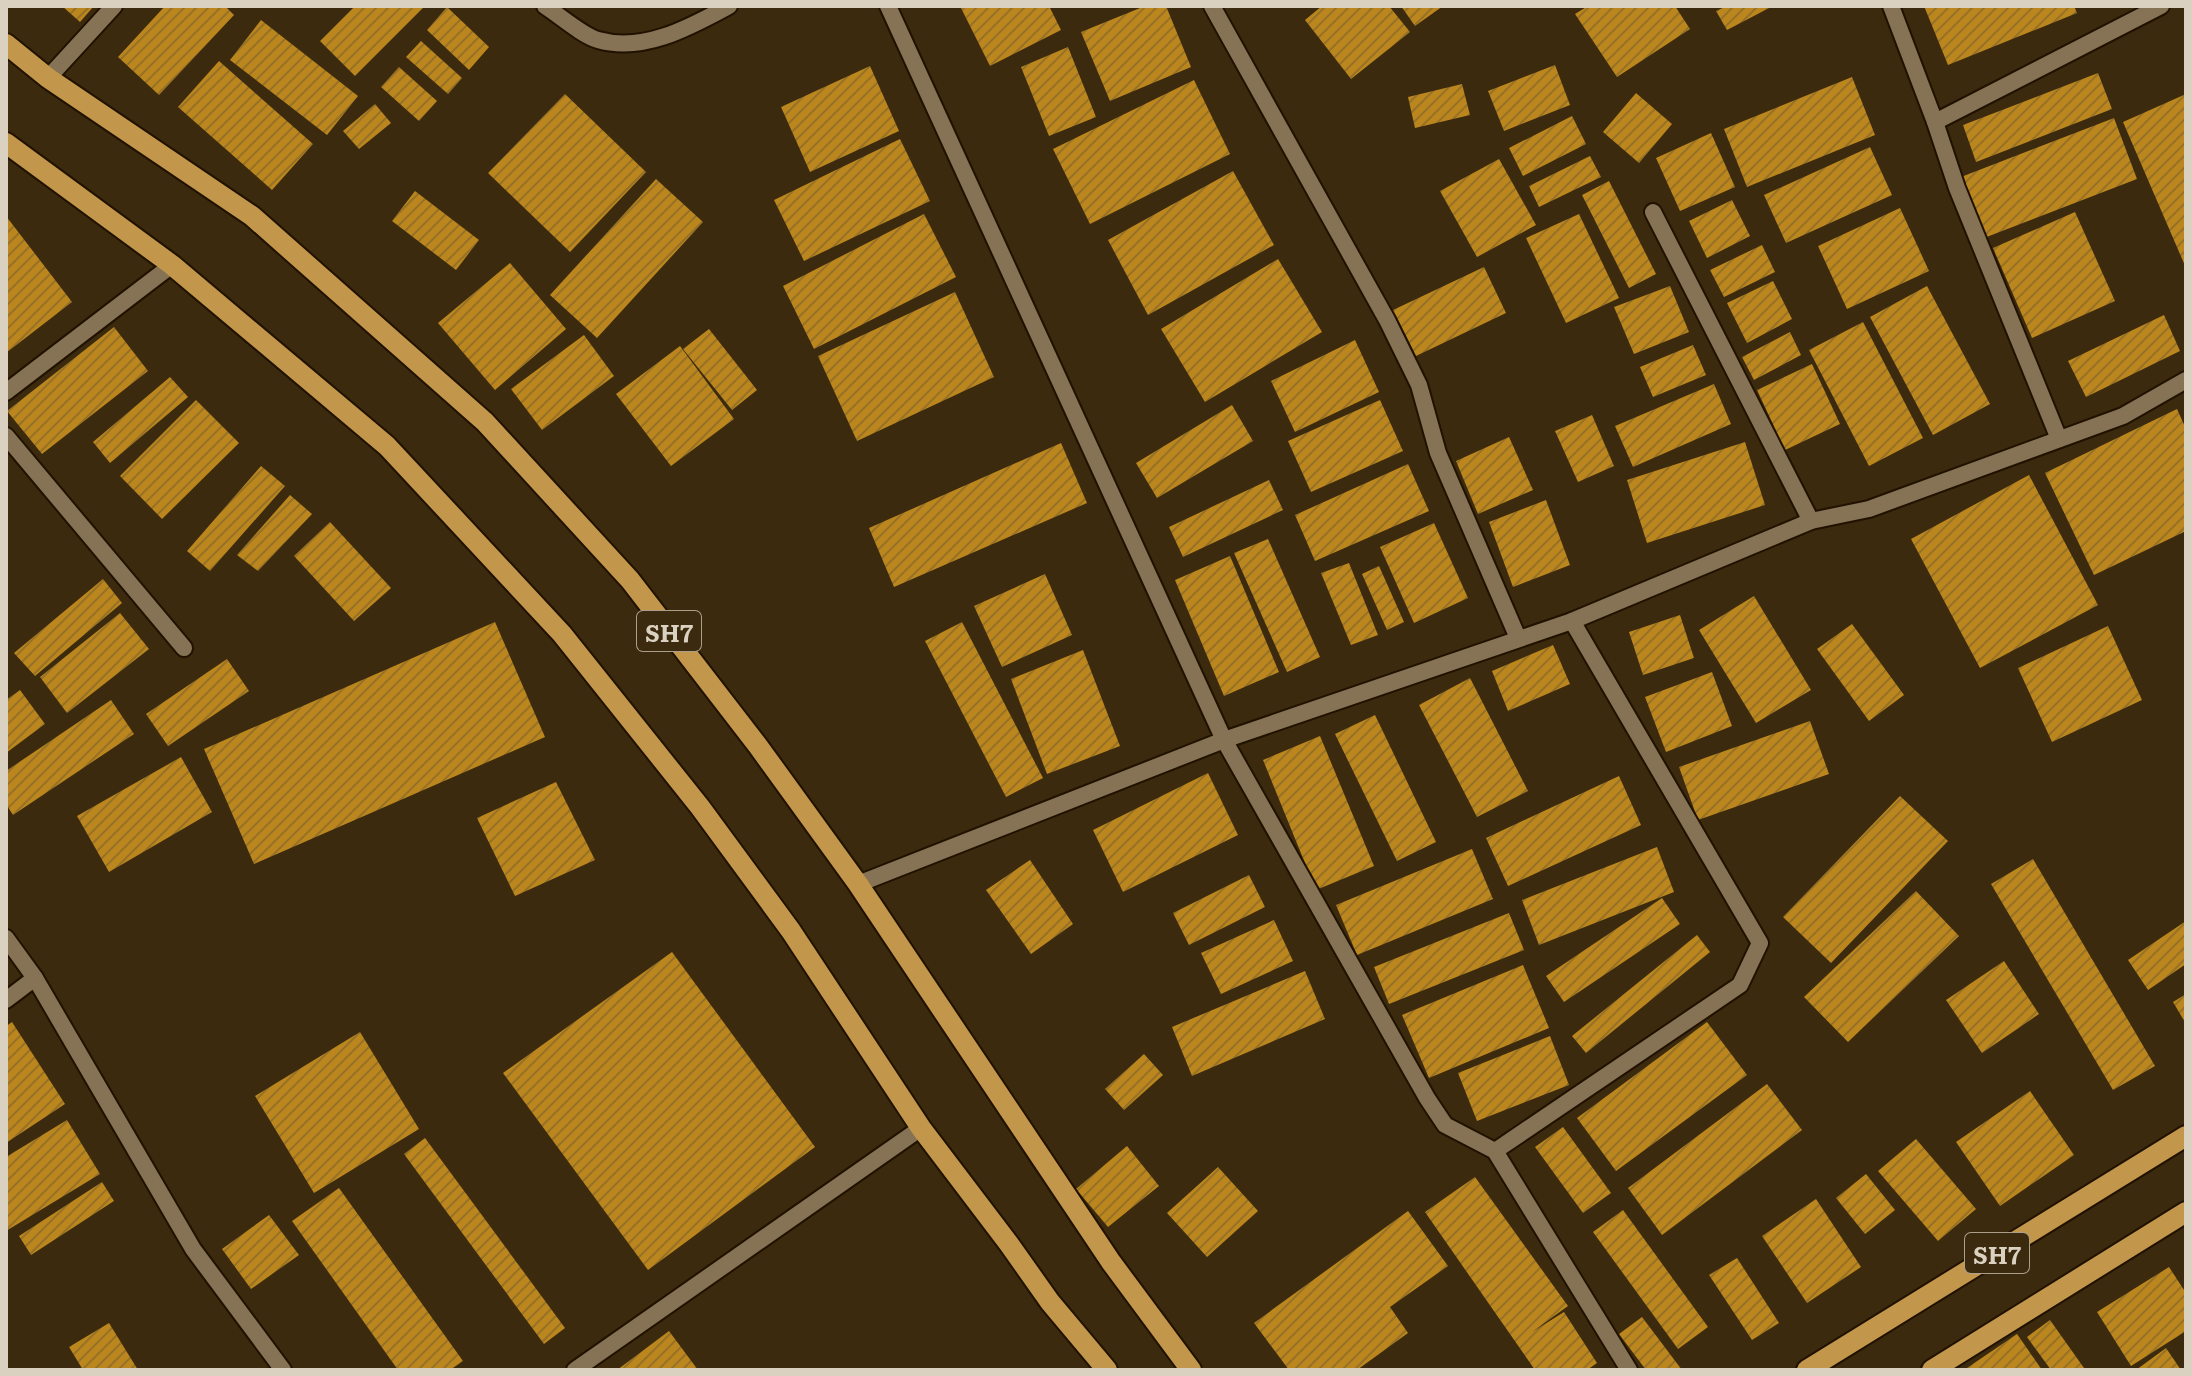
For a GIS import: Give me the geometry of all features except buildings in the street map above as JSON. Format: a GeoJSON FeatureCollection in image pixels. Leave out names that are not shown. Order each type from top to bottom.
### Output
{"type":"FeatureCollection","features":[{"type":"Feature","properties":{"kind":"main road","name":"SH7"},"geometry":{"type":"LineString","coordinates":[[6,44],[48,78],[252,216],[485,422],[630,580],[758,746],[858,884],[1111,1262],[1191,1370]]}},
{"type":"Feature","properties":{"kind":"main road"},"geometry":{"type":"LineString","coordinates":[[6,143],[172,265],[387,446],[562,634],[700,807],[791,931],[921,1128],[1050,1302],[1107,1370]]}},
{"type":"Feature","properties":{"kind":"main road","name":"SH7"},"geometry":{"type":"LineString","coordinates":[[1807,1370],[2186,1136]]}},
{"type":"Feature","properties":{"kind":"main road","name":"SH7"},"geometry":{"type":"LineString","coordinates":[[1932,1370],[2186,1212]]}},
{"type":"Feature","properties":{"kind":"street"},"geometry":{"type":"LineString","coordinates":[[48,78],[114,6]]}},
{"type":"Feature","properties":{"kind":"street"},"geometry":{"type":"LineString","coordinates":[[545,6],[596,40],[637,44],[684,30],[729,6]]}},
{"type":"Feature","properties":{"kind":"street"},"geometry":{"type":"LineString","coordinates":[[888,6],[1224,740],[1445,1125],[1495,1151],[1629,1370]]}},
{"type":"Feature","properties":{"kind":"street"},"geometry":{"type":"LineString","coordinates":[[1212,6],[1387,320],[1419,385],[1438,453],[1518,638]]}},
{"type":"Feature","properties":{"kind":"street"},"geometry":{"type":"LineString","coordinates":[[1891,6],[1957,188],[2059,439]]}},
{"type":"Feature","properties":{"kind":"street"},"geometry":{"type":"LineString","coordinates":[[1935,122],[2161,6]]}},
{"type":"Feature","properties":{"kind":"street"},"geometry":{"type":"LineString","coordinates":[[1653,212],[1811,521]]}},
{"type":"Feature","properties":{"kind":"street"},"geometry":{"type":"LineString","coordinates":[[6,392],[172,265]]}},
{"type":"Feature","properties":{"kind":"street"},"geometry":{"type":"LineString","coordinates":[[858,884],[1224,740],[1572,621],[1811,521],[1869,509],[2123,416],[2186,380]]}},
{"type":"Feature","properties":{"kind":"street"},"geometry":{"type":"LineString","coordinates":[[6,436],[184,648]]}},
{"type":"Feature","properties":{"kind":"street"},"geometry":{"type":"LineString","coordinates":[[1495,1151],[1740,985],[1760,943],[1572,621]]}},
{"type":"Feature","properties":{"kind":"street"},"geometry":{"type":"LineString","coordinates":[[6,938],[35,978],[193,1249],[283,1370]]}},
{"type":"Feature","properties":{"kind":"street"},"geometry":{"type":"LineString","coordinates":[[6,1000],[35,978]]}},
{"type":"Feature","properties":{"kind":"street"},"geometry":{"type":"LineString","coordinates":[[575,1370],[921,1128]]}}]}
